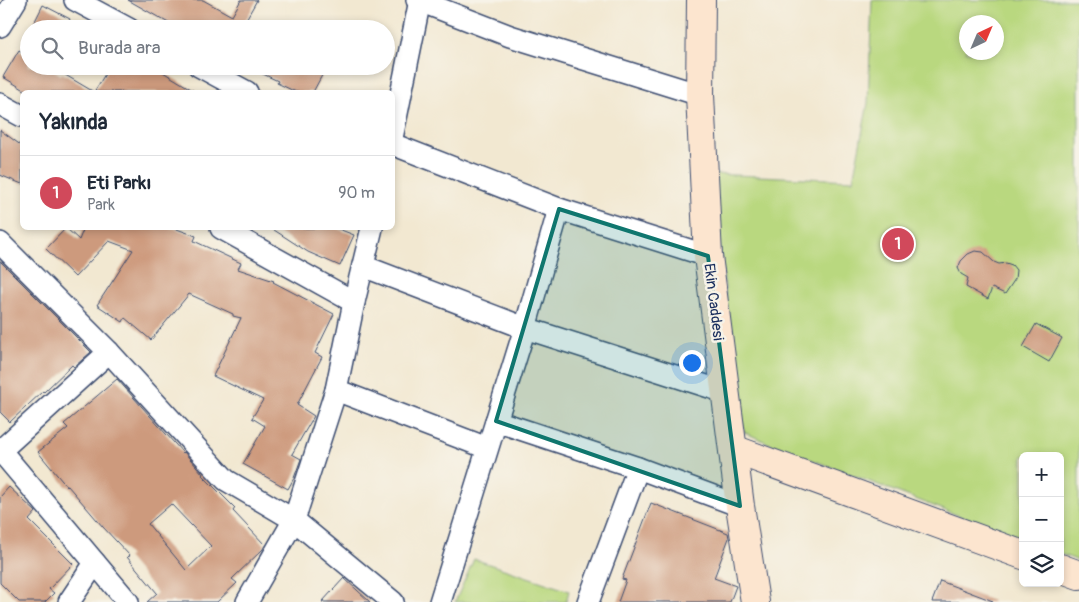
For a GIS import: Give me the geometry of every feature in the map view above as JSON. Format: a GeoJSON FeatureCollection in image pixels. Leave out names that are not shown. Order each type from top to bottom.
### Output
{"type":"FeatureCollection","features":[{"type":"Feature","properties":{"kind":"street"},"geometry":{"type":"LineString","coordinates":[[0,26],[16,0]]}},
{"type":"Feature","properties":{"kind":"street"},"geometry":{"type":"LineString","coordinates":[[75,0],[112,20]]}},
{"type":"Feature","properties":{"kind":"street"},"geometry":{"type":"LineString","coordinates":[[395,123],[419,0],[510,36],[700,95]]}},
{"type":"Feature","properties":{"kind":"street","name":"Ekin Caddesi"},"geometry":{"type":"LineString","coordinates":[[701,0],[700,95],[708,256],[740,506],[755,602]]}},
{"type":"Feature","properties":{"kind":"street"},"geometry":{"type":"LineString","coordinates":[[216,75],[243,90]]}},
{"type":"Feature","properties":{"kind":"street"},"geometry":{"type":"LineString","coordinates":[[0,104],[20,115]]}},
{"type":"Feature","properties":{"kind":"street"},"geometry":{"type":"LineString","coordinates":[[395,145],[559,209],[708,256]]}},
{"type":"Feature","properties":{"kind":"street"},"geometry":{"type":"LineString","coordinates":[[440,602],[525,328],[559,209]]}},
{"type":"Feature","properties":{"kind":"street"},"geometry":{"type":"LineString","coordinates":[[226,230],[354,302]]}},
{"type":"Feature","properties":{"kind":"street"},"geometry":{"type":"LineString","coordinates":[[247,602],[294,520],[336,390],[354,302],[372,230]]}},
{"type":"Feature","properties":{"kind":"street"},"geometry":{"type":"LineString","coordinates":[[0,243],[109,352],[226,480],[294,520],[393,602]]}},
{"type":"Feature","properties":{"kind":"street"},"geometry":{"type":"LineString","coordinates":[[363,266],[525,328],[725,392]]}},
{"type":"Feature","properties":{"kind":"street"},"geometry":{"type":"LineString","coordinates":[[109,352],[0,451],[128,602]]}},
{"type":"Feature","properties":{"kind":"street"},"geometry":{"type":"LineString","coordinates":[[336,390],[487,448]]}},
{"type":"Feature","properties":{"kind":"street"},"geometry":{"type":"LineString","coordinates":[[496,421],[638,468],[740,506]]}},
{"type":"Feature","properties":{"kind":"street"},"geometry":{"type":"LineString","coordinates":[[733,449],[1019,554]]}},
{"type":"Feature","properties":{"kind":"street"},"geometry":{"type":"LineString","coordinates":[[588,602],[638,468]]}},
{"type":"Feature","properties":{"kind":"street"},"geometry":{"type":"LineString","coordinates":[[69,602],[95,563]]}},
{"type":"Feature","properties":{"kind":"street"},"geometry":{"type":"LineString","coordinates":[[1064,569],[1079,575]]}},
{"type":"Feature","properties":{"kind":"highlighted area"},"geometry":{"type":"Polygon","coordinates":[[[559,209],[708,256],[740,506],[496,421],[559,209]]]}},
{"type":"Feature","properties":{"kind":"green space"},"geometry":{"type":"Polygon","coordinates":[[[872,0],[1079,0],[1079,561],[1064,555],[1064,452],[1019,452],[1019,538],[768,443],[744,432],[710,174],[853,180],[868,103],[872,0]]]}},
{"type":"Feature","properties":{"kind":"green space"},"geometry":{"type":"Polygon","coordinates":[[[474,559],[569,591],[566,602],[455,602],[474,559]]]}},
{"type":"Feature","properties":{"kind":"building"},"geometry":{"type":"Polygon","coordinates":[[[128,0],[203,0],[232,16],[241,0],[257,0],[246,20],[163,20],[128,0]]]}},
{"type":"Feature","properties":{"kind":"building"},"geometry":{"type":"Polygon","coordinates":[[[43,5],[70,19],[70,20],[36,20],[43,5]]]}},
{"type":"Feature","properties":{"kind":"building"},"geometry":{"type":"Polygon","coordinates":[[[19,50],[20,75],[65,75],[91,90],[25,90],[3,77],[19,50]]]}},
{"type":"Feature","properties":{"kind":"building"},"geometry":{"type":"Polygon","coordinates":[[[104,75],[168,75],[193,90],[95,90],[104,75]]]}},
{"type":"Feature","properties":{"kind":"building"},"geometry":{"type":"Polygon","coordinates":[[[265,75],[322,75],[314,90],[292,90],[277,83],[278,81],[265,75]]]}},
{"type":"Feature","properties":{"kind":"building"},"geometry":{"type":"Polygon","coordinates":[[[0,130],[20,145],[20,183],[0,175],[0,130]]]}},
{"type":"Feature","properties":{"kind":"building"},"geometry":{"type":"Polygon","coordinates":[[[64,230],[68,230],[79,240],[83,230],[180,230],[196,236],[194,241],[241,263],[238,269],[274,281],[334,314],[315,353],[322,357],[297,405],[314,416],[292,454],[301,459],[288,489],[243,464],[265,426],[252,418],[263,400],[213,376],[241,318],[233,316],[233,314],[189,294],[151,340],[125,318],[123,322],[97,305],[133,250],[109,241],[75,277],[46,249],[64,230]]]}},
{"type":"Feature","properties":{"kind":"building"},"geometry":{"type":"Polygon","coordinates":[[[274,230],[341,230],[354,235],[340,266],[308,252],[274,230]]]}},
{"type":"Feature","properties":{"kind":"building"},"geometry":{"type":"Polygon","coordinates":[[[975,251],[983,252],[999,264],[1006,263],[1012,265],[1016,270],[1015,279],[1005,294],[992,288],[988,299],[966,287],[968,278],[961,274],[958,268],[961,261],[968,254],[975,251]]]}},
{"type":"Feature","properties":{"kind":"building"},"geometry":{"type":"Polygon","coordinates":[[[0,261],[91,352],[74,367],[72,365],[10,422],[0,412],[0,261]]]}},
{"type":"Feature","properties":{"kind":"building"},"geometry":{"type":"Polygon","coordinates":[[[1036,324],[1062,338],[1049,362],[1023,347],[1036,324]]]}},
{"type":"Feature","properties":{"kind":"building"},"geometry":{"type":"Polygon","coordinates":[[[117,379],[184,452],[202,475],[235,508],[233,511],[265,545],[263,549],[232,579],[237,583],[217,602],[147,602],[157,593],[127,557],[130,556],[38,452],[68,428],[64,424],[117,379]],[[171,504],[148,524],[186,570],[211,546],[171,504]]]}},
{"type":"Feature","properties":{"kind":"building"},"geometry":{"type":"Polygon","coordinates":[[[9,487],[36,512],[29,520],[73,564],[49,589],[54,593],[45,602],[19,602],[0,583],[0,497],[9,487]]]}},
{"type":"Feature","properties":{"kind":"building"},"geometry":{"type":"Polygon","coordinates":[[[651,503],[728,533],[729,538],[714,578],[736,586],[730,602],[618,602],[626,580],[622,579],[651,503]]]}},
{"type":"Feature","properties":{"kind":"building"},"geometry":{"type":"Polygon","coordinates":[[[344,578],[370,602],[322,602],[344,578]]]}},
{"type":"Feature","properties":{"kind":"building"},"geometry":{"type":"Polygon","coordinates":[[[940,581],[993,601],[932,602],[940,581]]]}},
{"type":"Feature","properties":{"kind":"place","name":"Eti Parkı"},"geometry":{"type":"Point","coordinates":[898,244]}}]}
